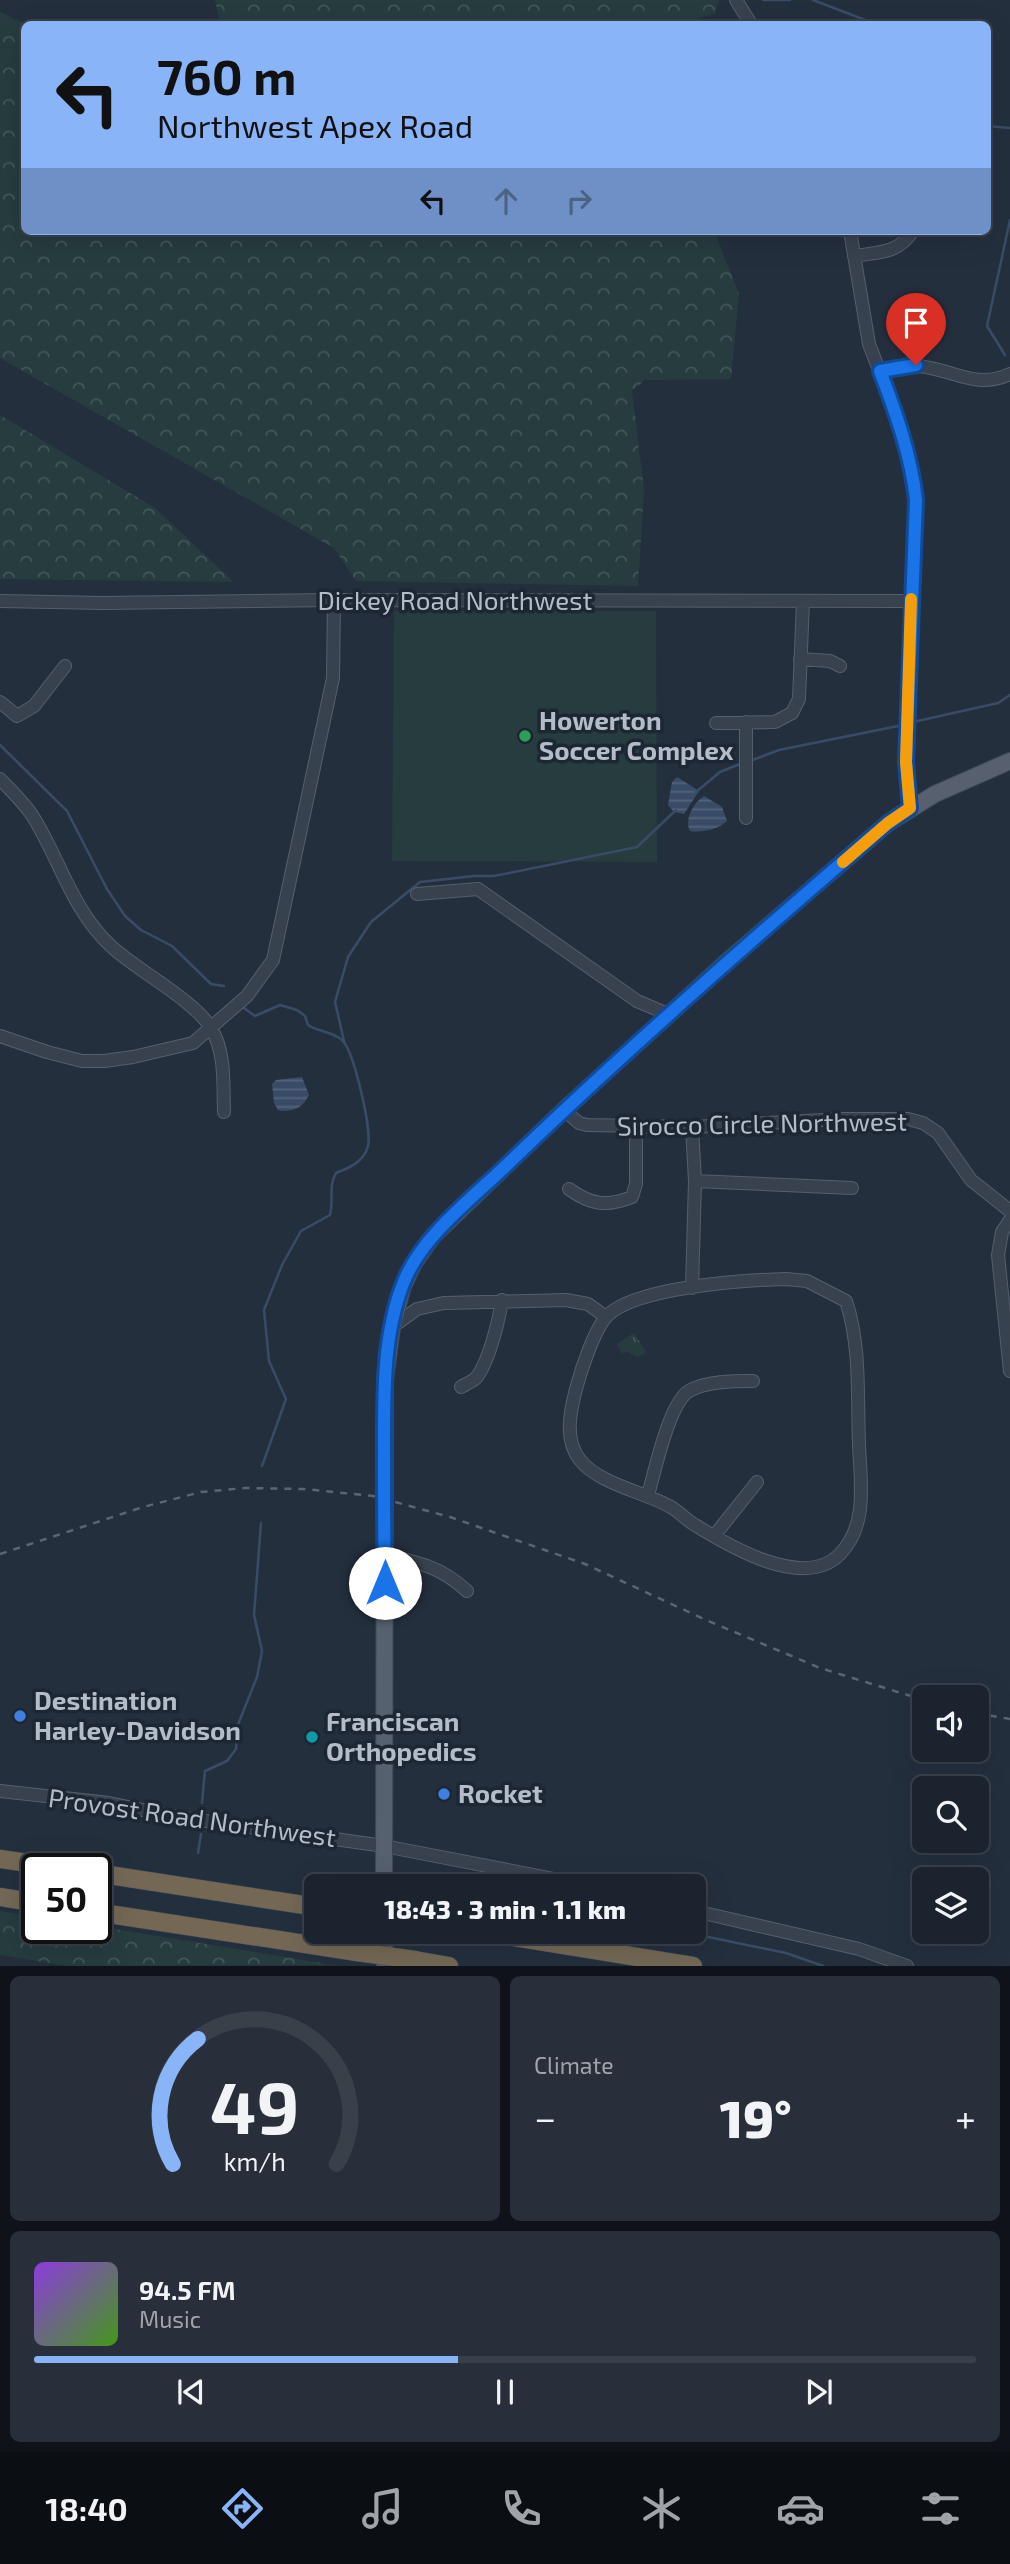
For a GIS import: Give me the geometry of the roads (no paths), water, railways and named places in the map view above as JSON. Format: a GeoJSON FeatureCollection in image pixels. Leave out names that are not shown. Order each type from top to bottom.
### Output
{"type":"FeatureCollection","features":[{"type":"Feature","properties":{"kind":"highway"},"geometry":{"type":"LineString","coordinates":[[0,1859],[21,1862]]}},
{"type":"Feature","properties":{"kind":"highway"},"geometry":{"type":"LineString","coordinates":[[112,1875],[304,1905]]}},
{"type":"Feature","properties":{"kind":"highway"},"geometry":{"type":"LineString","coordinates":[[0,1897],[21,1900]]}},
{"type":"Feature","properties":{"kind":"highway"},"geometry":{"type":"LineString","coordinates":[[112,1914],[449,1965]]}},
{"type":"Feature","properties":{"kind":"highway"},"geometry":{"type":"LineString","coordinates":[[559,1944],[693,1965]]}},
{"type":"Feature","properties":{"kind":"main road"},"geometry":{"type":"LineString","coordinates":[[384,1874],[385,1380],[392,1327],[405,1279],[426,1244],[564,1110],[739,951],[888,823],[935,794],[1010,761]]}},
{"type":"Feature","properties":{"kind":"main road"},"geometry":{"type":"LineString","coordinates":[[384,1944],[385,1965]]}},
{"type":"Feature","properties":{"kind":"street"},"geometry":{"type":"LineString","coordinates":[[736,0],[749,21]]}},
{"type":"Feature","properties":{"kind":"street"},"geometry":{"type":"LineString","coordinates":[[851,235],[869,344],[899,422],[913,472],[916,500],[906,762],[910,808]]}},
{"type":"Feature","properties":{"kind":"street"},"geometry":{"type":"LineString","coordinates":[[855,256],[897,248],[910,235]]}},
{"type":"Feature","properties":{"kind":"street"},"geometry":{"type":"LineString","coordinates":[[880,371],[916,365],[976,381],[996,380],[1010,374]]}},
{"type":"Feature","properties":{"kind":"street"},"geometry":{"type":"LineString","coordinates":[[0,1036],[82,1061],[133,1057],[193,1043],[247,996],[273,960],[333,678],[334,600]]}},
{"type":"Feature","properties":{"kind":"street","name":"Dickey Road Northwest"},"geometry":{"type":"LineString","coordinates":[[0,601],[911,601]]}},
{"type":"Feature","properties":{"kind":"street"},"geometry":{"type":"LineString","coordinates":[[716,723],[775,722],[792,713],[799,699],[803,601]]}},
{"type":"Feature","properties":{"kind":"street"},"geometry":{"type":"LineString","coordinates":[[800,660],[830,661],[840,666]]}},
{"type":"Feature","properties":{"kind":"street"},"geometry":{"type":"LineString","coordinates":[[0,702],[18,716],[34,706],[65,666]]}},
{"type":"Feature","properties":{"kind":"street"},"geometry":{"type":"LineString","coordinates":[[746,722],[746,818]]}},
{"type":"Feature","properties":{"kind":"street"},"geometry":{"type":"LineString","coordinates":[[0,779],[32,815],[71,893],[92,926],[112,947],[181,1000],[211,1027],[218,1044],[222,1069],[224,1112]]}},
{"type":"Feature","properties":{"kind":"street"},"geometry":{"type":"LineString","coordinates":[[417,894],[478,889],[637,1001],[670,1015]]}},
{"type":"Feature","properties":{"kind":"street","name":"Sirocco Circle Northwest"},"geometry":{"type":"LineString","coordinates":[[564,1110],[579,1123],[587,1125],[636,1127],[908,1119],[923,1123],[938,1133],[971,1180],[1010,1211]]}},
{"type":"Feature","properties":{"kind":"street"},"geometry":{"type":"LineString","coordinates":[[569,1189],[586,1201],[620,1202],[632,1197],[636,1184],[636,1127]]}},
{"type":"Feature","properties":{"kind":"street"},"geometry":{"type":"LineString","coordinates":[[692,1127],[695,1181],[692,1288]]}},
{"type":"Feature","properties":{"kind":"street"},"geometry":{"type":"LineString","coordinates":[[695,1181],[852,1188]]}},
{"type":"Feature","properties":{"kind":"street"},"geometry":{"type":"LineString","coordinates":[[1010,1220],[1002,1232],[998,1255],[1010,1371]]}},
{"type":"Feature","properties":{"kind":"street"},"geometry":{"type":"LineString","coordinates":[[743,1280],[807,1281],[846,1301],[856,1340],[860,1511],[859,1520],[840,1555],[817,1567],[789,1568],[759,1558],[692,1524],[672,1507],[648,1495],[625,1488],[593,1471],[581,1461],[570,1435],[570,1415],[587,1354],[606,1317],[624,1303],[743,1280]]}},
{"type":"Feature","properties":{"kind":"street"},"geometry":{"type":"LineString","coordinates":[[461,1387],[476,1378],[498,1326],[502,1300]]}},
{"type":"Feature","properties":{"kind":"street"},"geometry":{"type":"LineString","coordinates":[[392,1327],[417,1309],[444,1303],[502,1300],[566,1300],[587,1304],[606,1317]]}},
{"type":"Feature","properties":{"kind":"street"},"geometry":{"type":"LineString","coordinates":[[648,1495],[672,1413],[680,1399],[691,1390],[705,1385],[753,1381]]}},
{"type":"Feature","properties":{"kind":"street"},"geometry":{"type":"LineString","coordinates":[[714,1536],[757,1482]]}},
{"type":"Feature","properties":{"kind":"street"},"geometry":{"type":"LineString","coordinates":[[384,1555],[420,1563],[447,1573],[467,1591]]}},
{"type":"Feature","properties":{"kind":"street","name":"Provost Road Northwest"},"geometry":{"type":"LineString","coordinates":[[0,1791],[109,1804],[171,1816],[384,1846],[528,1874]]}},
{"type":"Feature","properties":{"kind":"street"},"geometry":{"type":"LineString","coordinates":[[706,1914],[859,1949],[907,1965]]}},
{"type":"Feature","properties":{"kind":"water"},"geometry":{"type":"Polygon","coordinates":[[[677,777],[699,791],[684,814],[674,812],[668,805],[672,782],[677,777]]]}},
{"type":"Feature","properties":{"kind":"water"},"geometry":{"type":"Polygon","coordinates":[[[704,796],[722,807],[727,821],[710,830],[690,831],[688,822],[691,812],[704,796]]]}},
{"type":"Feature","properties":{"kind":"water"},"geometry":{"type":"Polygon","coordinates":[[[302,1077],[309,1095],[306,1100],[293,1110],[278,1110],[274,1103],[272,1084],[276,1080],[302,1077]]]}},
{"type":"Feature","properties":{"kind":"waterway"},"geometry":{"type":"LineString","coordinates":[[763,0],[790,0]]}},
{"type":"Feature","properties":{"kind":"waterway"},"geometry":{"type":"LineString","coordinates":[[813,0],[868,21]]}},
{"type":"Feature","properties":{"kind":"waterway"},"geometry":{"type":"LineString","coordinates":[[991,126],[1010,128]]}},
{"type":"Feature","properties":{"kind":"waterway"},"geometry":{"type":"LineString","coordinates":[[1005,355],[987,326],[1010,220]]}},
{"type":"Feature","properties":{"kind":"waterway"},"geometry":{"type":"LineString","coordinates":[[913,722],[998,703],[1010,695]]}},
{"type":"Feature","properties":{"kind":"waterway"},"geometry":{"type":"LineString","coordinates":[[750,761],[779,750],[903,725]]}},
{"type":"Feature","properties":{"kind":"waterway"},"geometry":{"type":"LineString","coordinates":[[0,745],[67,811],[107,889],[125,916],[141,930],[172,946],[211,984],[224,986]]}},
{"type":"Feature","properties":{"kind":"waterway"},"geometry":{"type":"LineString","coordinates":[[696,792],[720,772],[740,764]]}},
{"type":"Feature","properties":{"kind":"waterway"},"geometry":{"type":"LineString","coordinates":[[344,1041],[335,1002],[348,957],[371,922],[420,882],[494,876],[637,847],[676,810]]}},
{"type":"Feature","properties":{"kind":"waterway"},"geometry":{"type":"LineString","coordinates":[[244,1008],[255,1016],[280,1005],[297,1010],[305,1016],[308,1025],[342,1040],[357,1074],[369,1137],[366,1152],[360,1160],[336,1173],[332,1183],[330,1215],[301,1231],[282,1265],[264,1310],[269,1361],[286,1399],[262,1466]]}},
{"type":"Feature","properties":{"kind":"waterway"},"geometry":{"type":"LineString","coordinates":[[202,1803],[205,1771],[227,1761],[236,1749],[237,1727],[257,1677],[262,1651],[254,1615],[261,1523]]}},
{"type":"Feature","properties":{"kind":"waterway"},"geometry":{"type":"LineString","coordinates":[[198,1853],[201,1834]]}},
{"type":"Feature","properties":{"kind":"waterway"},"geometry":{"type":"LineString","coordinates":[[706,1937],[786,1953],[823,1966]]}},
{"type":"Feature","properties":{"kind":"railway"},"geometry":{"type":"LineString","coordinates":[[0,1554],[143,1507],[201,1492],[245,1488],[304,1489],[373,1496],[450,1517],[585,1564],[706,1620],[820,1668],[912,1696]]}},
{"type":"Feature","properties":{"kind":"railway"},"geometry":{"type":"LineString","coordinates":[[989,1715],[1010,1719]]}},
{"type":"Feature","properties":{"kind":"place","name":"Howerton Soccer Complex"},"geometry":{"type":"Point","coordinates":[525,736]}},
{"type":"Feature","properties":{"kind":"place","name":"Destination Harley-Davidson"},"geometry":{"type":"Point","coordinates":[20,1716]}},
{"type":"Feature","properties":{"kind":"place","name":"Franciscan Orthopedics"},"geometry":{"type":"Point","coordinates":[312,1737]}},
{"type":"Feature","properties":{"kind":"place","name":"Rocket"},"geometry":{"type":"Point","coordinates":[444,1794]}}]}
